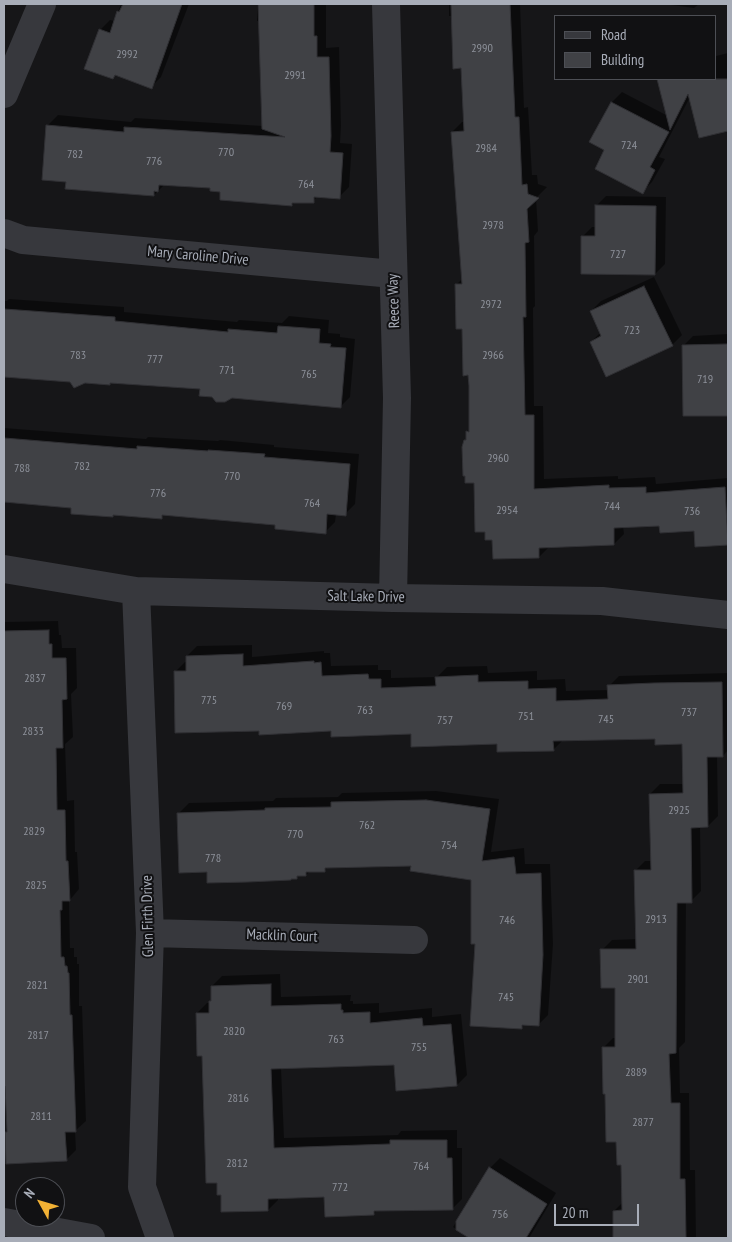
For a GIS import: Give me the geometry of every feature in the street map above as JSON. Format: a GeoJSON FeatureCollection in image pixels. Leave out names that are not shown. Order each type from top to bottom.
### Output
{"type":"FeatureCollection","features":[{"type":"Feature","properties":{"kind":"street"},"geometry":{"type":"LineString","coordinates":[[4,94],[42,4]]}},
{"type":"Feature","properties":{"kind":"street","name":"Reece Way"},"geometry":{"type":"LineString","coordinates":[[386,4],[397,398],[393,598]]}},
{"type":"Feature","properties":{"kind":"street","name":"Mary Caroline Drive"},"geometry":{"type":"LineString","coordinates":[[4,233],[24,240],[393,274]]}},
{"type":"Feature","properties":{"kind":"street","name":"Salt Lake Drive"},"geometry":{"type":"LineString","coordinates":[[4,569],[136,591],[602,601],[728,615]]}},
{"type":"Feature","properties":{"kind":"street","name":"Glen Firth Drive"},"geometry":{"type":"LineString","coordinates":[[136,591],[150,933],[142,1188],[160,1238]]}},
{"type":"Feature","properties":{"kind":"street","name":"Macklin Court"},"geometry":{"type":"LineString","coordinates":[[150,933],[414,940]]}},
{"type":"Feature","properties":{"kind":"street"},"geometry":{"type":"LineString","coordinates":[[4,1222],[91,1238]]}},
{"type":"Feature","properties":{"kind":"building"},"geometry":{"type":"Polygon","coordinates":[[[123,4],[182,4],[152,89],[115,75],[113,79],[84,69],[99,29],[110,33],[117,11],[119,12],[123,4]]]}},
{"type":"Feature","properties":{"kind":"building"},"geometry":{"type":"Polygon","coordinates":[[[258,4],[314,4],[314,36],[317,36],[317,57],[329,57],[330,152],[343,153],[340,199],[314,197],[314,203],[292,203],[292,206],[220,200],[220,192],[210,191],[210,188],[159,185],[158,192],[154,191],[154,196],[65,189],[66,182],[42,180],[46,125],[124,132],[124,127],[285,137],[262,129],[258,4]]]}},
{"type":"Feature","properties":{"kind":"building"},"geometry":{"type":"Polygon","coordinates":[[[451,4],[510,4],[515,117],[519,117],[522,185],[527,184],[528,194],[539,198],[527,209],[529,242],[525,243],[526,317],[523,317],[525,415],[534,415],[534,489],[609,485],[609,488],[646,487],[646,493],[725,487],[728,545],[695,547],[694,531],[660,533],[659,526],[614,528],[614,545],[539,548],[539,558],[493,559],[492,540],[485,540],[485,532],[475,532],[474,483],[465,483],[465,476],[463,476],[462,447],[464,440],[466,440],[466,431],[469,432],[468,375],[463,376],[462,329],[456,329],[455,284],[462,284],[451,132],[464,131],[461,68],[453,69],[451,4]]]}},
{"type":"Feature","properties":{"kind":"building"},"geometry":{"type":"Polygon","coordinates":[[[728,79],[728,131],[699,138],[688,94],[670,130],[657,80],[728,79]]]}},
{"type":"Feature","properties":{"kind":"building"},"geometry":{"type":"Polygon","coordinates":[[[611,102],[669,132],[650,167],[655,170],[643,194],[595,169],[604,150],[589,142],[611,102]]]}},
{"type":"Feature","properties":{"kind":"building"},"geometry":{"type":"Polygon","coordinates":[[[595,205],[656,206],[655,275],[581,274],[581,236],[595,236],[595,205]]]}},
{"type":"Feature","properties":{"kind":"building"},"geometry":{"type":"Polygon","coordinates":[[[644,286],[673,346],[606,377],[590,342],[601,336],[590,311],[644,286]]]}},
{"type":"Feature","properties":{"kind":"building"},"geometry":{"type":"Polygon","coordinates":[[[4,309],[115,317],[115,321],[228,332],[228,329],[277,333],[278,326],[320,329],[319,343],[331,344],[330,347],[346,348],[341,408],[232,398],[225,402],[216,402],[212,397],[199,396],[200,389],[110,383],[110,385],[85,383],[74,388],[70,382],[4,377],[4,309]]]}},
{"type":"Feature","properties":{"kind":"building"},"geometry":{"type":"Polygon","coordinates":[[[728,344],[728,416],[683,416],[682,345],[728,344]]]}},
{"type":"Feature","properties":{"kind":"building"},"geometry":{"type":"Polygon","coordinates":[[[4,438],[137,449],[137,446],[265,454],[264,457],[350,464],[346,516],[327,514],[326,534],[275,529],[275,525],[162,515],[162,519],[71,514],[71,508],[4,502],[4,438]]]}},
{"type":"Feature","properties":{"kind":"building"},"geometry":{"type":"Polygon","coordinates":[[[49,630],[52,658],[66,658],[67,699],[62,700],[63,748],[56,748],[57,810],[65,810],[66,861],[68,861],[70,901],[62,901],[62,910],[60,910],[61,957],[64,957],[65,966],[67,966],[69,973],[76,1132],[65,1132],[67,1161],[6,1164],[5,1132],[7,1132],[4,1086],[4,631],[49,630]]]}},
{"type":"Feature","properties":{"kind":"building"},"geometry":{"type":"Polygon","coordinates":[[[243,654],[243,666],[321,662],[322,676],[368,674],[369,679],[381,679],[381,688],[436,686],[435,677],[478,675],[478,682],[528,681],[528,689],[556,688],[556,701],[608,699],[607,685],[722,682],[723,757],[707,757],[708,827],[691,828],[692,903],[677,903],[676,1053],[669,1054],[671,1103],[680,1103],[680,1179],[685,1179],[686,1238],[613,1238],[613,1211],[622,1210],[621,1165],[617,1165],[616,1142],[606,1142],[602,1047],[615,1047],[615,988],[601,988],[600,949],[636,949],[634,870],[651,870],[649,794],[683,793],[682,744],[655,745],[655,739],[553,741],[554,751],[497,752],[497,744],[411,747],[411,734],[331,737],[331,731],[259,735],[259,731],[175,733],[174,671],[186,671],[186,656],[243,654]]]}},
{"type":"Feature","properties":{"kind":"building"},"geometry":{"type":"Polygon","coordinates":[[[426,800],[490,809],[482,861],[514,857],[516,874],[541,873],[543,955],[539,1026],[522,1025],[522,1029],[470,1026],[475,944],[471,944],[471,880],[410,871],[411,866],[325,868],[325,872],[306,872],[306,876],[297,876],[297,879],[248,882],[207,883],[207,872],[179,873],[177,813],[265,810],[265,808],[331,807],[331,802],[426,800]]]}},
{"type":"Feature","properties":{"kind":"building"},"geometry":{"type":"Polygon","coordinates":[[[271,984],[271,1006],[341,1004],[343,1013],[370,1012],[370,1023],[422,1018],[423,1026],[451,1024],[457,1086],[396,1091],[394,1065],[271,1069],[274,1148],[390,1144],[390,1140],[447,1140],[447,1158],[452,1158],[453,1210],[374,1211],[374,1215],[325,1217],[324,1197],[268,1199],[268,1211],[221,1212],[221,1195],[217,1195],[217,1183],[206,1183],[202,1056],[197,1056],[196,1013],[209,1013],[211,986],[271,984]]]}},
{"type":"Feature","properties":{"kind":"building"},"geometry":{"type":"Polygon","coordinates":[[[489,1167],[547,1204],[526,1238],[469,1238],[456,1230],[456,1221],[489,1167]]]}}]}
